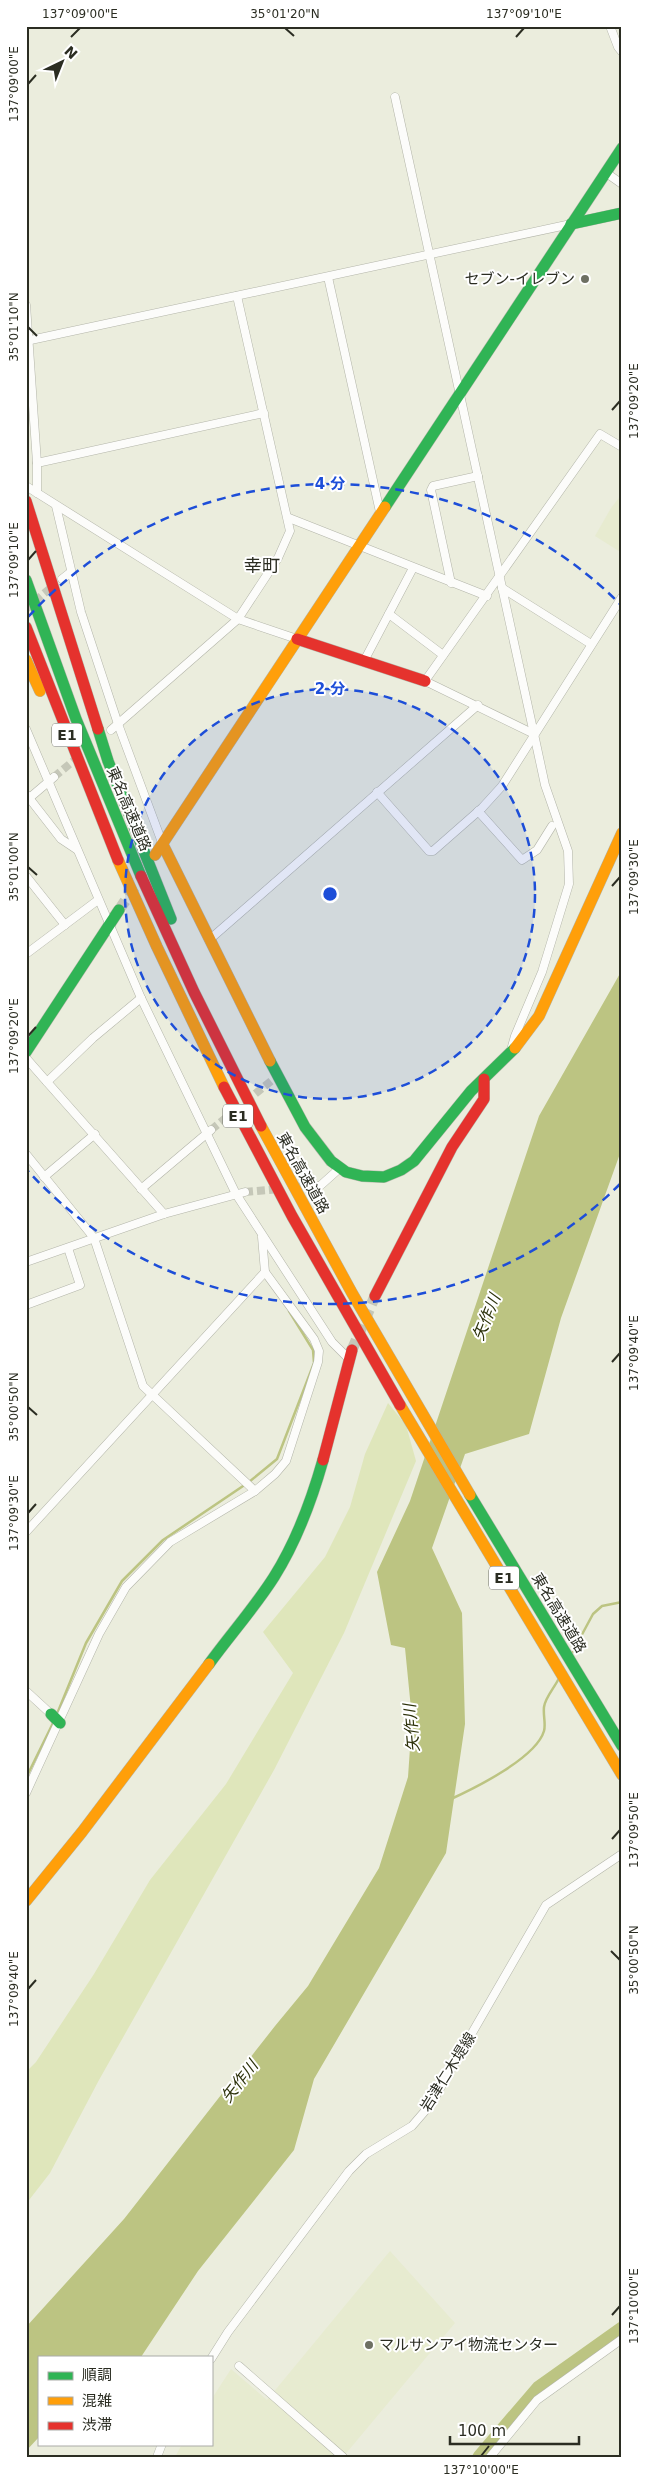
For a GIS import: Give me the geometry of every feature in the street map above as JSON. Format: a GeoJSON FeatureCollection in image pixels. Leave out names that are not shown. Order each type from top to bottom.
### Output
{"type":"FeatureCollection","features":[{"type":"Feature","properties":{"kind":"main road"},"geometry":{"type":"LineString","coordinates":[[156,855],[459,392],[622,148]]}},
{"type":"Feature","properties":{"kind":"main road"},"geometry":{"type":"LineString","coordinates":[[571,224],[622,213]]}},
{"type":"Feature","properties":{"kind":"main road"},"geometry":{"type":"LineString","coordinates":[[26,501],[108,761],[224,1055]]}},
{"type":"Feature","properties":{"kind":"main road","name":"東名高速道路"},"geometry":{"type":"LineString","coordinates":[[26,580],[62,682],[123,835],[224,1055],[297,1194],[450,1462],[622,1746]]}},
{"type":"Feature","properties":{"kind":"main road","name":"東名高速道路"},"geometry":{"type":"LineString","coordinates":[[26,627],[109,842],[157,951],[240,1118],[283,1200],[386,1380],[622,1776]]}},
{"type":"Feature","properties":{"kind":"main road"},"geometry":{"type":"LineString","coordinates":[[297,640],[425,681]]}},
{"type":"Feature","properties":{"kind":"main road"},"geometry":{"type":"LineString","coordinates":[[26,660],[109,842]]}},
{"type":"Feature","properties":{"kind":"main road"},"geometry":{"type":"LineString","coordinates":[[163,844],[274,1078],[306,1127],[322,1150],[340,1168],[362,1176],[384,1177],[401,1170],[421,1153],[484,1079],[510,1054],[539,1016],[622,833]]}},
{"type":"Feature","properties":{"kind":"main road"},"geometry":{"type":"LineString","coordinates":[[26,1052],[119,910]]}},
{"type":"Feature","properties":{"kind":"main road"},"geometry":{"type":"LineString","coordinates":[[375,1296],[452,1147],[484,1100],[484,1079]]}},
{"type":"Feature","properties":{"kind":"main road"},"geometry":{"type":"LineString","coordinates":[[26,1901],[82,1832],[274,1576],[296,1533],[316,1484],[351,1355]]}},
{"type":"Feature","properties":{"kind":"main road"},"geometry":{"type":"LineString","coordinates":[[51,1714],[60,1723]]}},
{"type":"Feature","properties":{"kind":"street"},"geometry":{"type":"LineString","coordinates":[[610,26],[618,48],[622,52]]}},
{"type":"Feature","properties":{"kind":"street"},"geometry":{"type":"LineString","coordinates":[[395,97],[545,785],[568,851],[569,884],[542,972],[515,1036],[510,1054]]}},
{"type":"Feature","properties":{"kind":"street"},"geometry":{"type":"LineString","coordinates":[[605,172],[622,184]]}},
{"type":"Feature","properties":{"kind":"street"},"geometry":{"type":"LineString","coordinates":[[28,340],[571,224]]}},
{"type":"Feature","properties":{"kind":"street"},"geometry":{"type":"LineString","coordinates":[[328,277],[380,512]]}},
{"type":"Feature","properties":{"kind":"street"},"geometry":{"type":"LineString","coordinates":[[111,730],[238,619],[285,544],[290,531],[289,518],[237,296]]}},
{"type":"Feature","properties":{"kind":"street"},"geometry":{"type":"LineString","coordinates":[[26,305],[38,463],[38,493]]}},
{"type":"Feature","properties":{"kind":"street"},"geometry":{"type":"LineString","coordinates":[[38,463],[264,413]]}},
{"type":"Feature","properties":{"kind":"street"},"geometry":{"type":"LineString","coordinates":[[534,734],[478,705],[425,681],[600,434],[622,447]]}},
{"type":"Feature","properties":{"kind":"street"},"geometry":{"type":"LineString","coordinates":[[451,583],[431,490],[433,486],[478,476]]}},
{"type":"Feature","properties":{"kind":"street"},"geometry":{"type":"LineString","coordinates":[[26,486],[238,619],[297,640]]}},
{"type":"Feature","properties":{"kind":"street"},"geometry":{"type":"LineString","coordinates":[[56,506],[81,612],[118,724],[163,844]]}},
{"type":"Feature","properties":{"kind":"street"},"geometry":{"type":"LineString","coordinates":[[289,518],[487,596]]}},
{"type":"Feature","properties":{"kind":"street"},"geometry":{"type":"LineString","coordinates":[[364,661],[413,568]]}},
{"type":"Feature","properties":{"kind":"street"},"geometry":{"type":"LineString","coordinates":[[62,579],[71,572]]}},
{"type":"Feature","properties":{"kind":"street"},"geometry":{"type":"LineString","coordinates":[[502,588],[591,644]]}},
{"type":"Feature","properties":{"kind":"street"},"geometry":{"type":"LineString","coordinates":[[377,792],[429,851],[432,851],[478,811],[502,786],[622,597]]}},
{"type":"Feature","properties":{"kind":"street"},"geometry":{"type":"LineString","coordinates":[[389,614],[443,655]]}},
{"type":"Feature","properties":{"kind":"street"},"geometry":{"type":"LineString","coordinates":[[210,940],[478,705]]}},
{"type":"Feature","properties":{"kind":"street"},"geometry":{"type":"LineString","coordinates":[[26,729],[51,780],[76,849],[141,998],[208,1131],[236,1194],[332,1342],[351,1355]]}},
{"type":"Feature","properties":{"kind":"street"},"geometry":{"type":"LineString","coordinates":[[51,780],[27,798],[61,838],[76,849]]}},
{"type":"Feature","properties":{"kind":"street"},"geometry":{"type":"LineString","coordinates":[[478,811],[522,860],[537,850],[552,826]]}},
{"type":"Feature","properties":{"kind":"street"},"geometry":{"type":"LineString","coordinates":[[26,876],[65,925]]}},
{"type":"Feature","properties":{"kind":"street"},"geometry":{"type":"LineString","coordinates":[[26,954],[98,900]]}},
{"type":"Feature","properties":{"kind":"street"},"geometry":{"type":"LineString","coordinates":[[47,1082],[93,1038],[141,998]]}},
{"type":"Feature","properties":{"kind":"street"},"geometry":{"type":"LineString","coordinates":[[26,1058],[164,1214]]}},
{"type":"Feature","properties":{"kind":"street"},"geometry":{"type":"LineString","coordinates":[[140,1189],[208,1131]]}},
{"type":"Feature","properties":{"kind":"street"},"geometry":{"type":"LineString","coordinates":[[44,1177],[95,1134]]}},
{"type":"Feature","properties":{"kind":"street"},"geometry":{"type":"LineString","coordinates":[[26,1154],[94,1238],[144,1386],[152,1396],[255,1491]]}},
{"type":"Feature","properties":{"kind":"street"},"geometry":{"type":"LineString","coordinates":[[321,1185],[340,1168]]}},
{"type":"Feature","properties":{"kind":"street"},"geometry":{"type":"LineString","coordinates":[[26,1262],[164,1214],[245,1192]]}},
{"type":"Feature","properties":{"kind":"street"},"geometry":{"type":"LineString","coordinates":[[26,1794],[99,1634],[126,1587],[170,1542],[255,1491],[275,1474],[286,1461],[318,1362],[318,1351],[314,1339],[265,1272],[262,1235]]}},
{"type":"Feature","properties":{"kind":"street"},"geometry":{"type":"LineString","coordinates":[[26,1305],[80,1285],[68,1248]]}},
{"type":"Feature","properties":{"kind":"street"},"geometry":{"type":"LineString","coordinates":[[26,1532],[265,1272]]}},
{"type":"Feature","properties":{"kind":"street"},"geometry":{"type":"LineString","coordinates":[[26,1691],[51,1714]]}},
{"type":"Feature","properties":{"kind":"street","name":"岩津仁木堤線"},"geometry":{"type":"LineString","coordinates":[[212,2357],[228,2332],[350,2171],[366,2154],[412,2126],[431,2104],[546,1904],[622,1854]]}},
{"type":"Feature","properties":{"kind":"street"},"geometry":{"type":"LineString","coordinates":[[490,2457],[538,2400],[622,2339]]}},
{"type":"Feature","properties":{"kind":"street"},"geometry":{"type":"LineString","coordinates":[[239,2366],[342,2457]]}},
{"type":"Feature","properties":{"kind":"shaded area"},"geometry":{"type":"Polygon","coordinates":[[[622,494],[622,553],[595,536],[611,508],[622,494]]]}},
{"type":"Feature","properties":{"kind":"shaded area"},"geometry":{"type":"Polygon","coordinates":[[[388,1403],[406,1425],[416,1461],[344,1633],[274,1770],[99,2080],[50,2173],[26,2204],[26,2072],[36,2062],[94,1974],[150,1880],[226,1784],[293,1673],[263,1632],[325,1557],[350,1507],[365,1454],[388,1403]]]}},
{"type":"Feature","properties":{"kind":"shaded area"},"geometry":{"type":"Polygon","coordinates":[[[390,2251],[455,2323],[343,2457],[175,2457],[181,2446],[212,2446],[212,2398],[231,2369],[267,2400],[390,2251]]]}},
{"type":"Feature","properties":{"kind":"water","name":"矢作川"},"geometry":{"type":"Polygon","coordinates":[[[622,970],[622,1148],[561,1318],[529,1434],[465,1454],[432,1548],[462,1613],[465,1724],[446,1853],[314,2079],[294,2150],[198,2271],[142,2356],[38,2356],[38,2438],[26,2451],[26,2327],[124,2219],[308,1986],[379,1868],[408,1777],[412,1719],[405,1648],[391,1645],[377,1572],[410,1501],[539,1116],[622,970]]]}},
{"type":"Feature","properties":{"kind":"waterway"},"geometry":{"type":"LineString","coordinates":[[57,1714],[86,1643],[122,1581],[163,1540],[249,1482],[277,1459],[314,1363],[313,1350],[289,1311]]}},
{"type":"Feature","properties":{"kind":"waterway"},"geometry":{"type":"LineString","coordinates":[[572,1653],[593,1614],[602,1606],[622,1602]]}},
{"type":"Feature","properties":{"kind":"waterway"},"geometry":{"type":"LineString","coordinates":[[451,1799],[475,1788],[503,1771],[539,1741],[545,1728],[545,1704],[558,1680]]}},
{"type":"Feature","properties":{"kind":"waterway"},"geometry":{"type":"LineString","coordinates":[[26,1778],[54,1721]]}},
{"type":"Feature","properties":{"kind":"waterway"},"geometry":{"type":"LineString","coordinates":[[480,2457],[539,2388],[622,2329]]}},
{"type":"Feature","properties":{"kind":"tunnel"},"geometry":{"type":"LineString","coordinates":[[26,609],[54,585]]}},
{"type":"Feature","properties":{"kind":"tunnel"},"geometry":{"type":"LineString","coordinates":[[54,777],[77,758]]}},
{"type":"Feature","properties":{"kind":"tunnel"},"geometry":{"type":"LineString","coordinates":[[119,910],[135,886]]}},
{"type":"Feature","properties":{"kind":"tunnel"},"geometry":{"type":"LineString","coordinates":[[246,1101],[271,1081]]}},
{"type":"Feature","properties":{"kind":"tunnel"},"geometry":{"type":"LineString","coordinates":[[211,1130],[237,1109]]}},
{"type":"Feature","properties":{"kind":"tunnel"},"geometry":{"type":"LineString","coordinates":[[293,1187],[321,1185]]}},
{"type":"Feature","properties":{"kind":"tunnel"},"geometry":{"type":"LineString","coordinates":[[245,1192],[279,1189]]}},
{"type":"Feature","properties":{"kind":"tunnel"},"geometry":{"type":"LineString","coordinates":[[352,1350],[375,1296]]}},
{"type":"Feature","properties":{"kind":"traffic: fast"},"geometry":{"type":"LineString","coordinates":[[385,507],[622,148]]}},
{"type":"Feature","properties":{"kind":"traffic: fast"},"geometry":{"type":"LineString","coordinates":[[571,224],[622,213]]}},
{"type":"Feature","properties":{"kind":"traffic: fast"},"geometry":{"type":"LineString","coordinates":[[26,580],[76,719],[141,876]]}},
{"type":"Feature","properties":{"kind":"traffic: fast"},"geometry":{"type":"LineString","coordinates":[[98,729],[108,761],[171,919]]}},
{"type":"Feature","properties":{"kind":"traffic: fast"},"geometry":{"type":"LineString","coordinates":[[26,1052],[119,910]]}},
{"type":"Feature","properties":{"kind":"traffic: fast"},"geometry":{"type":"LineString","coordinates":[[270,1061],[305,1127],[331,1161],[346,1172],[362,1176],[384,1177],[401,1170],[414,1161],[471,1091],[515,1048]]}},
{"type":"Feature","properties":{"kind":"traffic: fast"},"geometry":{"type":"LineString","coordinates":[[209,1664],[259,1599],[282,1564],[303,1520],[323,1460]]}},
{"type":"Feature","properties":{"kind":"traffic: fast"},"geometry":{"type":"LineString","coordinates":[[470,1495],[622,1746]]}},
{"type":"Feature","properties":{"kind":"traffic: fast"},"geometry":{"type":"LineString","coordinates":[[51,1714],[60,1723]]}},
{"type":"Feature","properties":{"kind":"traffic: slow"},"geometry":{"type":"LineString","coordinates":[[155,855],[385,507]]}},
{"type":"Feature","properties":{"kind":"traffic: slow"},"geometry":{"type":"LineString","coordinates":[[26,660],[40,691]]}},
{"type":"Feature","properties":{"kind":"traffic: slow"},"geometry":{"type":"LineString","coordinates":[[515,1048],[539,1016],[622,833]]}},
{"type":"Feature","properties":{"kind":"traffic: slow"},"geometry":{"type":"LineString","coordinates":[[163,845],[270,1061]]}},
{"type":"Feature","properties":{"kind":"traffic: slow"},"geometry":{"type":"LineString","coordinates":[[118,860],[224,1087]]}},
{"type":"Feature","properties":{"kind":"traffic: slow"},"geometry":{"type":"LineString","coordinates":[[261,1126],[352,1293],[470,1495]]}},
{"type":"Feature","properties":{"kind":"traffic: slow"},"geometry":{"type":"LineString","coordinates":[[400,1405],[622,1775]]}},
{"type":"Feature","properties":{"kind":"traffic: slow"},"geometry":{"type":"LineString","coordinates":[[26,1901],[82,1832],[209,1664]]}},
{"type":"Feature","properties":{"kind":"traffic: jam"},"geometry":{"type":"LineString","coordinates":[[26,501],[98,729]]}},
{"type":"Feature","properties":{"kind":"traffic: jam"},"geometry":{"type":"LineString","coordinates":[[26,627],[118,860]]}},
{"type":"Feature","properties":{"kind":"traffic: jam"},"geometry":{"type":"LineString","coordinates":[[297,639],[425,681]]}},
{"type":"Feature","properties":{"kind":"traffic: jam"},"geometry":{"type":"LineString","coordinates":[[141,876],[194,992],[261,1126]]}},
{"type":"Feature","properties":{"kind":"traffic: jam"},"geometry":{"type":"LineString","coordinates":[[375,1296],[452,1147],[484,1099],[484,1079]]}},
{"type":"Feature","properties":{"kind":"traffic: jam"},"geometry":{"type":"LineString","coordinates":[[224,1087],[292,1216],[400,1405]]}},
{"type":"Feature","properties":{"kind":"traffic: jam"},"geometry":{"type":"LineString","coordinates":[[323,1460],[352,1350]]}},
{"type":"Feature","properties":{"kind":"place","name":"セブン-イレブン"},"geometry":{"type":"Point","coordinates":[585,279]}},
{"type":"Feature","properties":{"kind":"place","name":"マルサンアイ物流センター"},"geometry":{"type":"Point","coordinates":[369,2345]}},
{"type":"Feature","properties":{"kind":"district","name":"幸町"},"geometry":{"type":"Point","coordinates":[262,566]}}]}
